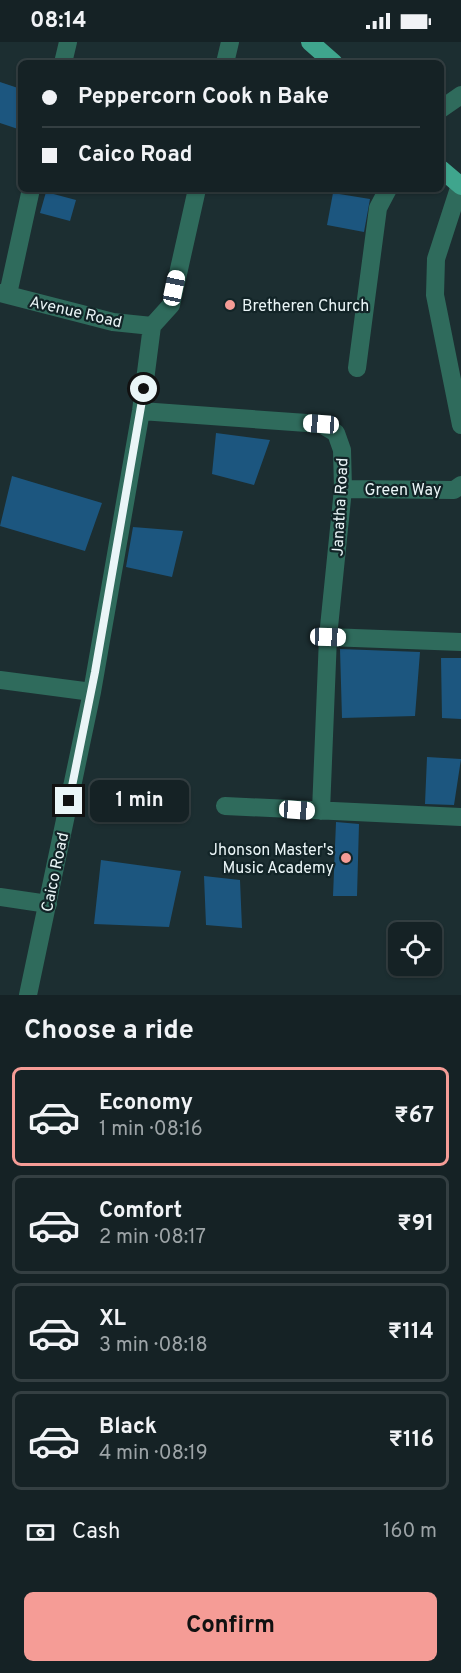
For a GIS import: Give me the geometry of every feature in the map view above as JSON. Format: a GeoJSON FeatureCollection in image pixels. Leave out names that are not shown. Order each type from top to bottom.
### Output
{"type":"FeatureCollection","features":[{"type":"Feature","properties":{"kind":"main road"},"geometry":{"type":"LineString","coordinates":[[310,42],[331,60]]}},
{"type":"Feature","properties":{"kind":"main road"},"geometry":{"type":"LineString","coordinates":[[444,172],[460,186]]}},
{"type":"Feature","properties":{"kind":"street"},"geometry":{"type":"LineString","coordinates":[[64,60],[68,42]]}},
{"type":"Feature","properties":{"kind":"street"},"geometry":{"type":"LineString","coordinates":[[226,60],[230,42]]}},
{"type":"Feature","properties":{"kind":"street"},"geometry":{"type":"LineString","coordinates":[[444,107],[461,94]]}},
{"type":"Feature","properties":{"kind":"street"},"geometry":{"type":"LineString","coordinates":[[460,186],[436,259],[435,295],[461,425]]}},
{"type":"Feature","properties":{"kind":"street"},"geometry":{"type":"LineString","coordinates":[[4,293],[30,192]]}},
{"type":"Feature","properties":{"kind":"street"},"geometry":{"type":"LineString","coordinates":[[152,326],[171,305],[196,192]]}},
{"type":"Feature","properties":{"kind":"street"},"geometry":{"type":"LineString","coordinates":[[357,368],[378,208],[386,192]]}},
{"type":"Feature","properties":{"kind":"street","name":"Avenue Road"},"geometry":{"type":"LineString","coordinates":[[4,293],[113,322],[152,326]]}},
{"type":"Feature","properties":{"kind":"street","name":"Caico Road"},"geometry":{"type":"LineString","coordinates":[[28,995],[92,692],[141,411],[152,326]]}},
{"type":"Feature","properties":{"kind":"street","name":"Janatha Road"},"geometry":{"type":"LineString","coordinates":[[141,411],[321,424],[336,433],[342,450],[343,489],[328,637],[321,811]]}},
{"type":"Feature","properties":{"kind":"street","name":"Green Way"},"geometry":{"type":"LineString","coordinates":[[343,489],[454,490],[461,485]]}},
{"type":"Feature","properties":{"kind":"street"},"geometry":{"type":"LineString","coordinates":[[328,637],[461,642]]}},
{"type":"Feature","properties":{"kind":"street"},"geometry":{"type":"LineString","coordinates":[[0,680],[92,692]]}},
{"type":"Feature","properties":{"kind":"street"},"geometry":{"type":"LineString","coordinates":[[225,806],[461,817]]}},
{"type":"Feature","properties":{"kind":"street"},"geometry":{"type":"LineString","coordinates":[[0,897],[48,904]]}},
{"type":"Feature","properties":{"kind":"building"},"geometry":{"type":"Polygon","coordinates":[[[0,82],[18,88],[18,129],[0,123],[0,82]]]}},
{"type":"Feature","properties":{"kind":"building"},"geometry":{"type":"Polygon","coordinates":[[[46,192],[76,200],[70,221],[40,213],[46,192]]]}},
{"type":"Feature","properties":{"kind":"building"},"geometry":{"type":"Polygon","coordinates":[[[333,193],[370,199],[364,232],[327,225],[333,193]]]}},
{"type":"Feature","properties":{"kind":"building"},"geometry":{"type":"Polygon","coordinates":[[[216,433],[270,440],[254,485],[212,474],[216,433]]]}},
{"type":"Feature","properties":{"kind":"building"},"geometry":{"type":"Polygon","coordinates":[[[12,476],[102,503],[85,551],[0,526],[12,476]]]}},
{"type":"Feature","properties":{"kind":"building"},"geometry":{"type":"Polygon","coordinates":[[[133,527],[183,531],[172,577],[126,567],[133,527]]]}},
{"type":"Feature","properties":{"kind":"building"},"geometry":{"type":"Polygon","coordinates":[[[340,649],[420,652],[415,716],[342,718],[340,649]]]}},
{"type":"Feature","properties":{"kind":"building"},"geometry":{"type":"Polygon","coordinates":[[[441,658],[461,658],[461,719],[442,718],[441,658]]]}},
{"type":"Feature","properties":{"kind":"building"},"geometry":{"type":"Polygon","coordinates":[[[427,757],[461,759],[454,805],[425,804],[427,757]]]}},
{"type":"Feature","properties":{"kind":"building","name":"Jhonson Master's Music Academy"},"geometry":{"type":"Polygon","coordinates":[[[336,822],[359,824],[357,896],[333,896],[336,822]]]}},
{"type":"Feature","properties":{"kind":"building"},"geometry":{"type":"Polygon","coordinates":[[[101,860],[181,871],[169,927],[94,924],[101,860]]]}},
{"type":"Feature","properties":{"kind":"building"},"geometry":{"type":"Polygon","coordinates":[[[204,876],[240,880],[242,928],[206,925],[204,876]]]}},
{"type":"Feature","properties":{"kind":"place","name":"Bretheren Church"},"geometry":{"type":"Point","coordinates":[230,305]}},
{"type":"Feature","properties":{"kind":"place","name":"Jhonson Master's Music Academy"},"geometry":{"type":"Point","coordinates":[346,858]}},
{"type":"Feature","properties":{"kind":"route"},"geometry":{"type":"LineString","coordinates":[[69,801],[95,672],[144,389]]}}]}
